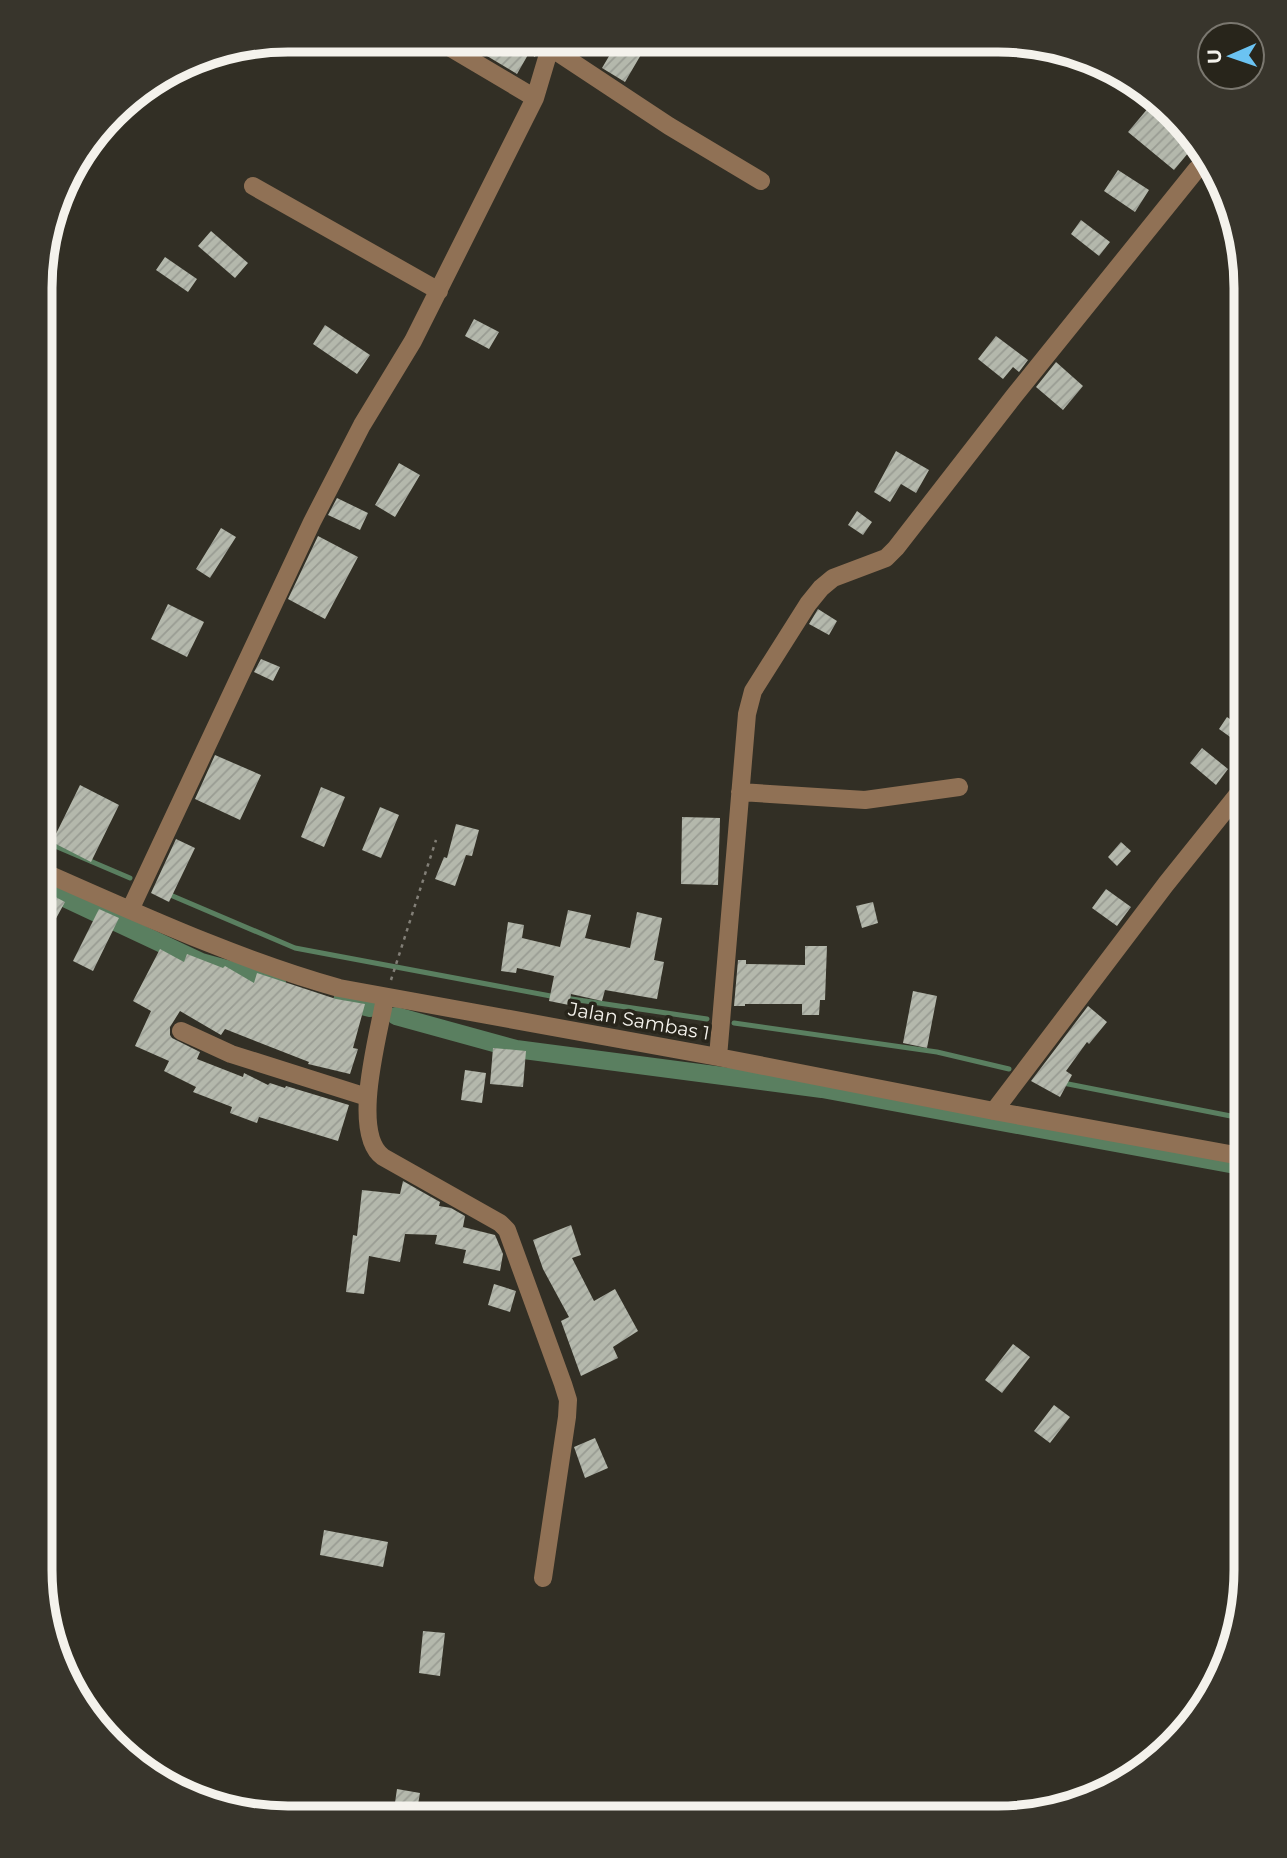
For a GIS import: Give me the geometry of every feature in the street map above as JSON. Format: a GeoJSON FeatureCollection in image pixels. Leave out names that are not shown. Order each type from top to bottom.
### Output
{"type":"FeatureCollection","features":[{"type":"Feature","properties":{"kind":"street"},"geometry":{"type":"LineString","coordinates":[[458,52],[535,98]]}},
{"type":"Feature","properties":{"kind":"street"},"geometry":{"type":"LineString","coordinates":[[130,910],[312,522],[351,445],[413,341],[535,98],[549,52]]}},
{"type":"Feature","properties":{"kind":"street"},"geometry":{"type":"LineString","coordinates":[[561,52],[658,119],[761,181]]}},
{"type":"Feature","properties":{"kind":"street"},"geometry":{"type":"LineString","coordinates":[[718,1057],[747,714],[753,691],[808,604],[828,582],[875,564],[896,548],[1197,169]]}},
{"type":"Feature","properties":{"kind":"street"},"geometry":{"type":"LineString","coordinates":[[253,186],[439,291]]}},
{"type":"Feature","properties":{"kind":"street"},"geometry":{"type":"LineString","coordinates":[[740,792],[865,800],[959,787]]}},
{"type":"Feature","properties":{"kind":"street"},"geometry":{"type":"LineString","coordinates":[[994,1111],[1166,884],[1234,799]]}},
{"type":"Feature","properties":{"kind":"street","name":"Jalan Sambas 1"},"geometry":{"type":"LineString","coordinates":[[52,876],[176,930],[293,975],[385,998],[718,1057],[1234,1155]]}},
{"type":"Feature","properties":{"kind":"street"},"geometry":{"type":"LineString","coordinates":[[385,998],[367,1097],[368,1134],[375,1151],[500,1223],[512,1238],[568,1400],[543,1578]]}},
{"type":"Feature","properties":{"kind":"street"},"geometry":{"type":"LineString","coordinates":[[181,1031],[231,1054],[367,1097]]}},
{"type":"Feature","properties":{"kind":"path"},"geometry":{"type":"LineString","coordinates":[[385,998],[436,840]]}},
{"type":"Feature","properties":{"kind":"building"},"geometry":{"type":"Polygon","coordinates":[[[480,52],[537,52],[535,57],[529,53],[517,74],[480,52]]]}},
{"type":"Feature","properties":{"kind":"building"},"geometry":{"type":"Polygon","coordinates":[[[611,52],[643,52],[625,82],[602,68],[611,52]]]}},
{"type":"Feature","properties":{"kind":"building"},"geometry":{"type":"Polygon","coordinates":[[[1149,107],[1176,133],[1190,151],[1174,170],[1128,132],[1149,107]]]}},
{"type":"Feature","properties":{"kind":"building"},"geometry":{"type":"Polygon","coordinates":[[[1118,170],[1149,190],[1135,212],[1104,191],[1118,170]]]}},
{"type":"Feature","properties":{"kind":"building"},"geometry":{"type":"Polygon","coordinates":[[[1081,220],[1110,242],[1099,256],[1071,234],[1081,220]]]}},
{"type":"Feature","properties":{"kind":"building"},"geometry":{"type":"Polygon","coordinates":[[[211,231],[248,263],[235,278],[198,246],[211,231]]]}},
{"type":"Feature","properties":{"kind":"building"},"geometry":{"type":"Polygon","coordinates":[[[165,257],[197,279],[188,292],[156,270],[165,257]]]}},
{"type":"Feature","properties":{"kind":"building"},"geometry":{"type":"Polygon","coordinates":[[[474,319],[499,332],[489,349],[465,336],[474,319]]]}},
{"type":"Feature","properties":{"kind":"building"},"geometry":{"type":"Polygon","coordinates":[[[325,325],[370,355],[357,374],[313,344],[325,325]]]}},
{"type":"Feature","properties":{"kind":"building"},"geometry":{"type":"Polygon","coordinates":[[[996,336],[1028,360],[1019,372],[1013,367],[1003,379],[978,359],[996,336]]]}},
{"type":"Feature","properties":{"kind":"building"},"geometry":{"type":"Polygon","coordinates":[[[1056,362],[1083,386],[1063,410],[1036,387],[1056,362]]]}},
{"type":"Feature","properties":{"kind":"building"},"geometry":{"type":"Polygon","coordinates":[[[896,451],[929,470],[916,493],[901,484],[890,502],[874,492],[896,451]]]}},
{"type":"Feature","properties":{"kind":"building"},"geometry":{"type":"Polygon","coordinates":[[[399,463],[420,475],[395,517],[375,505],[399,463]]]}},
{"type":"Feature","properties":{"kind":"building"},"geometry":{"type":"Polygon","coordinates":[[[337,498],[368,513],[360,530],[328,515],[337,498]]]}},
{"type":"Feature","properties":{"kind":"building"},"geometry":{"type":"Polygon","coordinates":[[[857,511],[872,522],[863,535],[848,525],[857,511]]]}},
{"type":"Feature","properties":{"kind":"building"},"geometry":{"type":"Polygon","coordinates":[[[221,528],[236,537],[210,578],[196,569],[221,528]]]}},
{"type":"Feature","properties":{"kind":"building"},"geometry":{"type":"Polygon","coordinates":[[[318,536],[358,557],[325,619],[288,599],[318,536]]]}},
{"type":"Feature","properties":{"kind":"building"},"geometry":{"type":"Polygon","coordinates":[[[168,604],[204,622],[187,657],[151,639],[168,604]]]}},
{"type":"Feature","properties":{"kind":"building"},"geometry":{"type":"Polygon","coordinates":[[[818,609],[837,621],[829,635],[809,624],[818,609]]]}},
{"type":"Feature","properties":{"kind":"building"},"geometry":{"type":"Polygon","coordinates":[[[261,659],[280,667],[273,681],[254,672],[261,659]]]}},
{"type":"Feature","properties":{"kind":"building"},"geometry":{"type":"Polygon","coordinates":[[[1227,717],[1234,722],[1234,740],[1219,729],[1227,717]]]}},
{"type":"Feature","properties":{"kind":"building"},"geometry":{"type":"Polygon","coordinates":[[[1202,748],[1228,769],[1216,785],[1190,763],[1202,748]]]}},
{"type":"Feature","properties":{"kind":"building"},"geometry":{"type":"Polygon","coordinates":[[[215,755],[261,775],[240,820],[195,799],[215,755]]]}},
{"type":"Feature","properties":{"kind":"building"},"geometry":{"type":"Polygon","coordinates":[[[80,785],[119,805],[91,862],[52,842],[80,785]]]}},
{"type":"Feature","properties":{"kind":"building"},"geometry":{"type":"Polygon","coordinates":[[[321,787],[345,797],[324,847],[301,837],[321,787]]]}},
{"type":"Feature","properties":{"kind":"building"},"geometry":{"type":"Polygon","coordinates":[[[380,807],[399,815],[381,858],[362,850],[380,807]]]}},
{"type":"Feature","properties":{"kind":"building"},"geometry":{"type":"Polygon","coordinates":[[[682,817],[720,818],[718,885],[681,884],[682,817]]]}},
{"type":"Feature","properties":{"kind":"building"},"geometry":{"type":"Polygon","coordinates":[[[456,824],[479,830],[472,856],[466,855],[455,886],[435,879],[444,857],[447,858],[456,824]]]}},
{"type":"Feature","properties":{"kind":"building"},"geometry":{"type":"Polygon","coordinates":[[[176,839],[195,848],[169,902],[151,893],[176,839]]]}},
{"type":"Feature","properties":{"kind":"building"},"geometry":{"type":"Polygon","coordinates":[[[1121,842],[1131,851],[1117,866],[1108,857],[1121,842]]]}},
{"type":"Feature","properties":{"kind":"building"},"geometry":{"type":"Polygon","coordinates":[[[1106,889],[1131,907],[1117,926],[1092,908],[1106,889]]]}},
{"type":"Feature","properties":{"kind":"building"},"geometry":{"type":"Polygon","coordinates":[[[52,895],[65,902],[52,924],[52,895]]]}},
{"type":"Feature","properties":{"kind":"building"},"geometry":{"type":"Polygon","coordinates":[[[873,902],[878,923],[862,928],[856,906],[873,902]]]}},
{"type":"Feature","properties":{"kind":"building"},"geometry":{"type":"Polygon","coordinates":[[[99,909],[119,918],[93,971],[73,961],[99,909]]]}},
{"type":"Feature","properties":{"kind":"building"},"geometry":{"type":"Polygon","coordinates":[[[568,910],[591,915],[585,938],[630,948],[637,912],[662,918],[654,960],[664,962],[657,999],[605,990],[602,1001],[571,994],[569,1005],[549,1001],[554,976],[517,968],[516,973],[501,971],[508,922],[524,925],[522,938],[560,947],[568,910]]]}},
{"type":"Feature","properties":{"kind":"building"},"geometry":{"type":"Polygon","coordinates":[[[805,946],[827,946],[825,1000],[820,1000],[819,1015],[802,1015],[802,1004],[734,1006],[738,960],[746,960],[746,964],[805,965],[805,946]]]}},
{"type":"Feature","properties":{"kind":"building"},"geometry":{"type":"Polygon","coordinates":[[[160,949],[184,962],[187,954],[223,968],[225,966],[254,983],[257,973],[336,999],[365,1004],[353,1048],[358,1049],[350,1074],[308,1064],[309,1062],[225,1029],[221,1035],[180,1011],[170,1027],[172,1038],[200,1052],[197,1059],[243,1077],[244,1073],[268,1085],[270,1083],[285,1088],[286,1086],[349,1105],[338,1141],[259,1117],[257,1123],[230,1113],[232,1107],[193,1092],[196,1087],[164,1071],[169,1061],[135,1046],[151,1011],[133,1001],[160,949]]]}},
{"type":"Feature","properties":{"kind":"building"},"geometry":{"type":"Polygon","coordinates":[[[913,991],[937,996],[927,1048],[903,1043],[913,991]]]}},
{"type":"Feature","properties":{"kind":"building"},"geometry":{"type":"Polygon","coordinates":[[[1088,1006],[1107,1022],[1089,1044],[1087,1042],[1066,1071],[1072,1075],[1060,1097],[1031,1081],[1088,1006]]]}},
{"type":"Feature","properties":{"kind":"building"},"geometry":{"type":"Polygon","coordinates":[[[493,1048],[526,1051],[523,1087],[490,1084],[493,1048]]]}},
{"type":"Feature","properties":{"kind":"building"},"geometry":{"type":"Polygon","coordinates":[[[465,1070],[486,1073],[482,1103],[461,1100],[465,1070]]]}},
{"type":"Feature","properties":{"kind":"building"},"geometry":{"type":"Polygon","coordinates":[[[403,1181],[440,1202],[439,1206],[451,1208],[465,1216],[463,1227],[495,1235],[503,1254],[500,1271],[463,1263],[466,1250],[435,1244],[437,1235],[405,1234],[400,1262],[369,1256],[364,1294],[346,1292],[353,1235],[357,1236],[362,1190],[400,1194],[403,1181]]]}},
{"type":"Feature","properties":{"kind":"building"},"geometry":{"type":"Polygon","coordinates":[[[571,1225],[581,1255],[572,1258],[594,1301],[615,1289],[638,1331],[613,1347],[618,1358],[581,1376],[561,1321],[569,1317],[543,1269],[533,1240],[571,1225]]]}},
{"type":"Feature","properties":{"kind":"building"},"geometry":{"type":"Polygon","coordinates":[[[494,1284],[516,1291],[510,1312],[488,1305],[494,1284]]]}},
{"type":"Feature","properties":{"kind":"building"},"geometry":{"type":"Polygon","coordinates":[[[1013,1344],[1030,1357],[1002,1393],[985,1380],[1013,1344]]]}},
{"type":"Feature","properties":{"kind":"building"},"geometry":{"type":"Polygon","coordinates":[[[1054,1405],[1070,1417],[1050,1443],[1034,1431],[1054,1405]]]}},
{"type":"Feature","properties":{"kind":"building"},"geometry":{"type":"Polygon","coordinates":[[[595,1438],[608,1468],[585,1478],[574,1447],[595,1438]]]}},
{"type":"Feature","properties":{"kind":"building"},"geometry":{"type":"Polygon","coordinates":[[[324,1530],[388,1542],[383,1567],[320,1555],[324,1530]]]}},
{"type":"Feature","properties":{"kind":"building"},"geometry":{"type":"Polygon","coordinates":[[[423,1631],[445,1633],[440,1676],[419,1673],[423,1631]]]}},
{"type":"Feature","properties":{"kind":"building"},"geometry":{"type":"Polygon","coordinates":[[[397,1789],[420,1793],[418,1806],[394,1806],[397,1789]]]}},
{"type":"Feature","properties":{"kind":"waterway"},"geometry":{"type":"LineString","coordinates":[[52,845],[130,878]]}},
{"type":"Feature","properties":{"kind":"waterway"},"geometry":{"type":"LineString","coordinates":[[52,892],[201,962],[277,983]]}},
{"type":"Feature","properties":{"kind":"waterway"},"geometry":{"type":"LineString","coordinates":[[168,894],[295,948],[556,997]]}},
{"type":"Feature","properties":{"kind":"waterway"},"geometry":{"type":"LineString","coordinates":[[565,998],[707,1019]]}},
{"type":"Feature","properties":{"kind":"waterway"},"geometry":{"type":"LineString","coordinates":[[342,1001],[370,1008]]}},
{"type":"Feature","properties":{"kind":"waterway"},"geometry":{"type":"LineString","coordinates":[[396,1016],[516,1049],[822,1089],[1234,1165]]}},
{"type":"Feature","properties":{"kind":"waterway"},"geometry":{"type":"LineString","coordinates":[[734,1023],[937,1052],[1009,1069]]}},
{"type":"Feature","properties":{"kind":"waterway"},"geometry":{"type":"LineString","coordinates":[[1063,1083],[1234,1117]]}}]}
